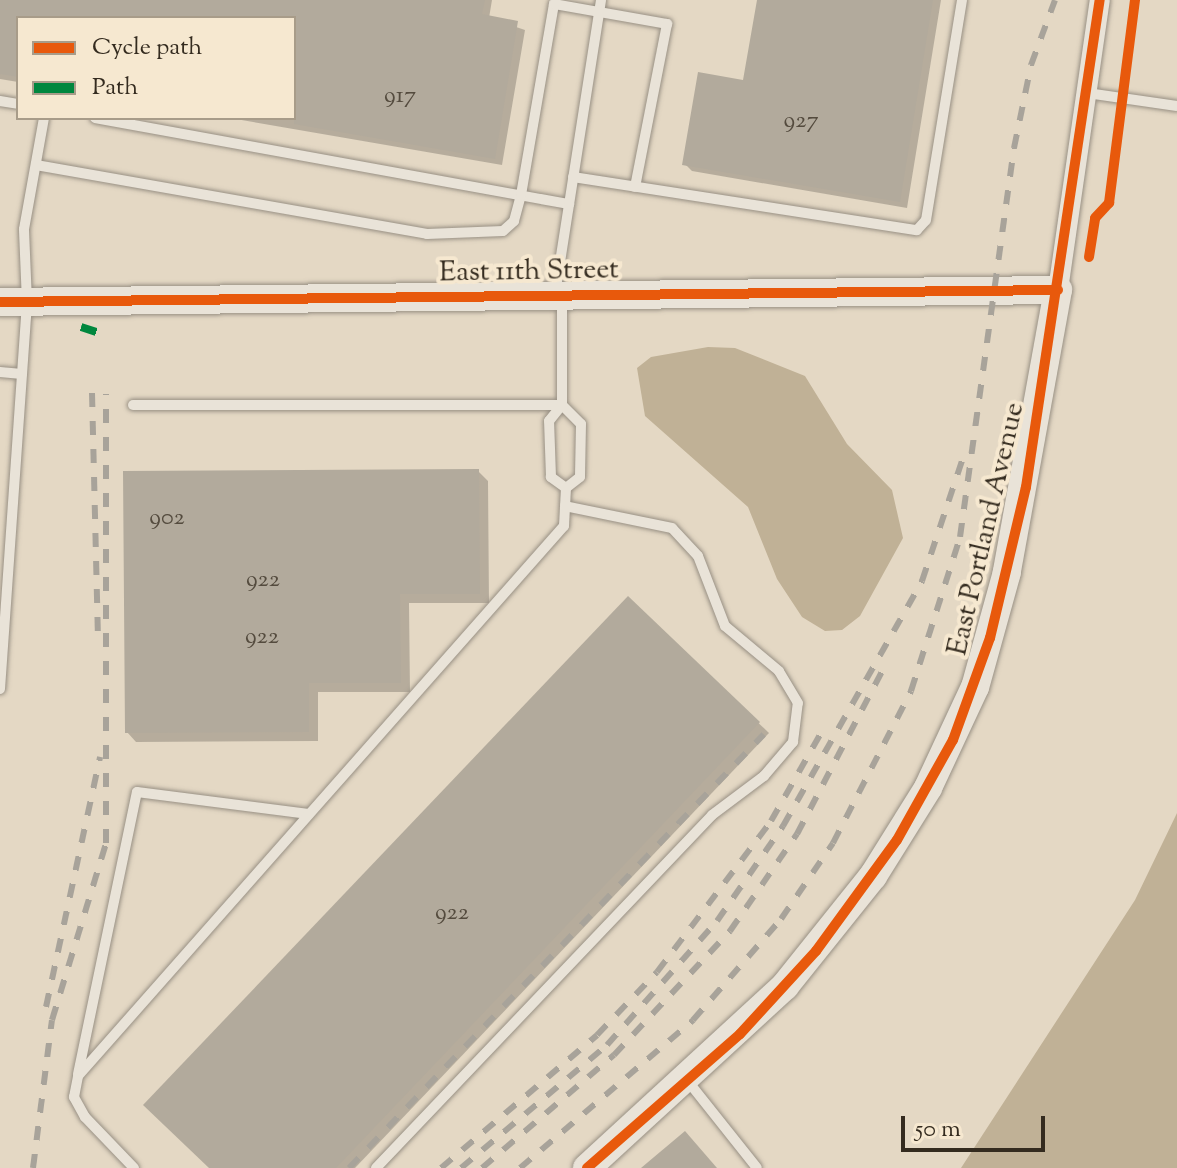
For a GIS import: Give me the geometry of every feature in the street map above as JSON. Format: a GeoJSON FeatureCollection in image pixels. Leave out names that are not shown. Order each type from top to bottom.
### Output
{"type":"FeatureCollection","features":[{"type":"Feature","properties":{"kind":"street","name":"East Portland Avenue"},"geometry":{"type":"LineString","coordinates":[[587,1168],[687,1080],[816,951],[897,840],[953,740],[1007,572],[1058,290],[1100,0]]}},
{"type":"Feature","properties":{"kind":"street","name":"East 11th Street"},"geometry":{"type":"LineString","coordinates":[[14,302],[1058,290]]}},
{"type":"Feature","properties":{"kind":"lane"},"geometry":{"type":"LineString","coordinates":[[566,488],[551,477],[549,421],[562,405],[559,296],[569,204],[601,0]]}},
{"type":"Feature","properties":{"kind":"lane"},"geometry":{"type":"LineString","coordinates":[[573,177],[917,230],[926,220],[962,0]]}},
{"type":"Feature","properties":{"kind":"lane"},"geometry":{"type":"LineString","coordinates":[[36,165],[427,234],[503,231],[514,221],[521,195],[554,4],[667,24],[635,187]]}},
{"type":"Feature","properties":{"kind":"lane"},"geometry":{"type":"LineString","coordinates":[[1087,93],[1177,106]]}},
{"type":"Feature","properties":{"kind":"lane"},"geometry":{"type":"LineString","coordinates":[[0,689],[22,374],[14,302],[44,120]]}},
{"type":"Feature","properties":{"kind":"lane"},"geometry":{"type":"LineString","coordinates":[[106,120],[569,204]]}},
{"type":"Feature","properties":{"kind":"lane"},"geometry":{"type":"LineString","coordinates":[[0,372],[22,374]]}},
{"type":"Feature","properties":{"kind":"lane"},"geometry":{"type":"LineString","coordinates":[[78,1076],[564,526],[566,488],[580,477],[581,424],[562,405],[133,405]]}},
{"type":"Feature","properties":{"kind":"lane"},"geometry":{"type":"LineString","coordinates":[[376,1168],[712,815],[764,776],[793,742],[798,703],[779,671],[725,626],[698,556],[672,528],[565,506]]}},
{"type":"Feature","properties":{"kind":"lane"},"geometry":{"type":"LineString","coordinates":[[134,1168],[85,1117],[74,1097],[137,792],[309,814]]}},
{"type":"Feature","properties":{"kind":"lane"},"geometry":{"type":"LineString","coordinates":[[687,1080],[757,1168]]}},
{"type":"Feature","properties":{"kind":"shaded area"},"geometry":{"type":"Polygon","coordinates":[[[708,347],[735,348],[805,376],[847,444],[892,490],[903,538],[860,616],[842,630],[825,631],[802,617],[777,579],[748,507],[645,416],[637,368],[651,357],[708,347]]]}},
{"type":"Feature","properties":{"kind":"shaded area"},"geometry":{"type":"Polygon","coordinates":[[[1177,813],[1177,1168],[961,1168],[1135,900],[1177,813]]]}},
{"type":"Feature","properties":{"kind":"building"},"geometry":{"type":"Polygon","coordinates":[[[0,0],[485,0],[482,14],[518,21],[495,159],[294,124],[296,16],[16,16],[16,77],[0,74],[0,0]]]}},
{"type":"Feature","properties":{"kind":"building"},"geometry":{"type":"Polygon","coordinates":[[[757,0],[933,0],[900,202],[682,165],[698,72],[743,80],[757,0]]]}},
{"type":"Feature","properties":{"kind":"building"},"geometry":{"type":"Polygon","coordinates":[[[479,469],[480,594],[400,594],[401,683],[309,683],[309,732],[125,733],[123,471],[479,469]]]}},
{"type":"Feature","properties":{"kind":"building"},"geometry":{"type":"Polygon","coordinates":[[[628,596],[760,722],[336,1168],[209,1168],[143,1105],[628,596]]]}},
{"type":"Feature","properties":{"kind":"building"},"geometry":{"type":"Polygon","coordinates":[[[685,1131],[717,1168],[641,1168],[685,1131]]]}},
{"type":"Feature","properties":{"kind":"railway"},"geometry":{"type":"LineString","coordinates":[[520,1168],[693,1020],[781,919],[833,843],[911,691],[960,537],[1014,148],[1031,65],[1055,0]]}},
{"type":"Feature","properties":{"kind":"railway"},"geometry":{"type":"LineString","coordinates":[[92,393],[98,641]]}},
{"type":"Feature","properties":{"kind":"railway"},"geometry":{"type":"LineString","coordinates":[[33,1168],[52,1020],[106,843],[106,394]]}},
{"type":"Feature","properties":{"kind":"railway"},"geometry":{"type":"LineString","coordinates":[[461,1168],[607,1045],[717,921],[783,826],[922,581],[966,449]]}},
{"type":"Feature","properties":{"kind":"railway"},"geometry":{"type":"LineString","coordinates":[[482,1168],[614,1055],[730,931],[797,834],[885,666]]}},
{"type":"Feature","properties":{"kind":"railway"},"geometry":{"type":"LineString","coordinates":[[441,1168],[597,1035],[657,972],[771,821],[825,726]]}},
{"type":"Feature","properties":{"kind":"railway"},"geometry":{"type":"LineString","coordinates":[[349,1168],[764,734]]}},
{"type":"Feature","properties":{"kind":"railway"},"geometry":{"type":"LineString","coordinates":[[46,1007],[100,757]]}},
{"type":"Feature","properties":{"kind":"marked path"},"geometry":{"type":"LineString","coordinates":[[81,327],[103,334]]}},
{"type":"Feature","properties":{"kind":"cycle path"},"geometry":{"type":"LineString","coordinates":[[587,1168],[740,1034],[816,951],[897,840],[953,740],[990,638],[1026,487],[1100,0]]}},
{"type":"Feature","properties":{"kind":"cycle path"},"geometry":{"type":"LineString","coordinates":[[1089,257],[1095,218],[1109,203],[1135,0]]}},
{"type":"Feature","properties":{"kind":"cycle path"},"geometry":{"type":"LineString","coordinates":[[0,302],[1058,290]]}}]}
